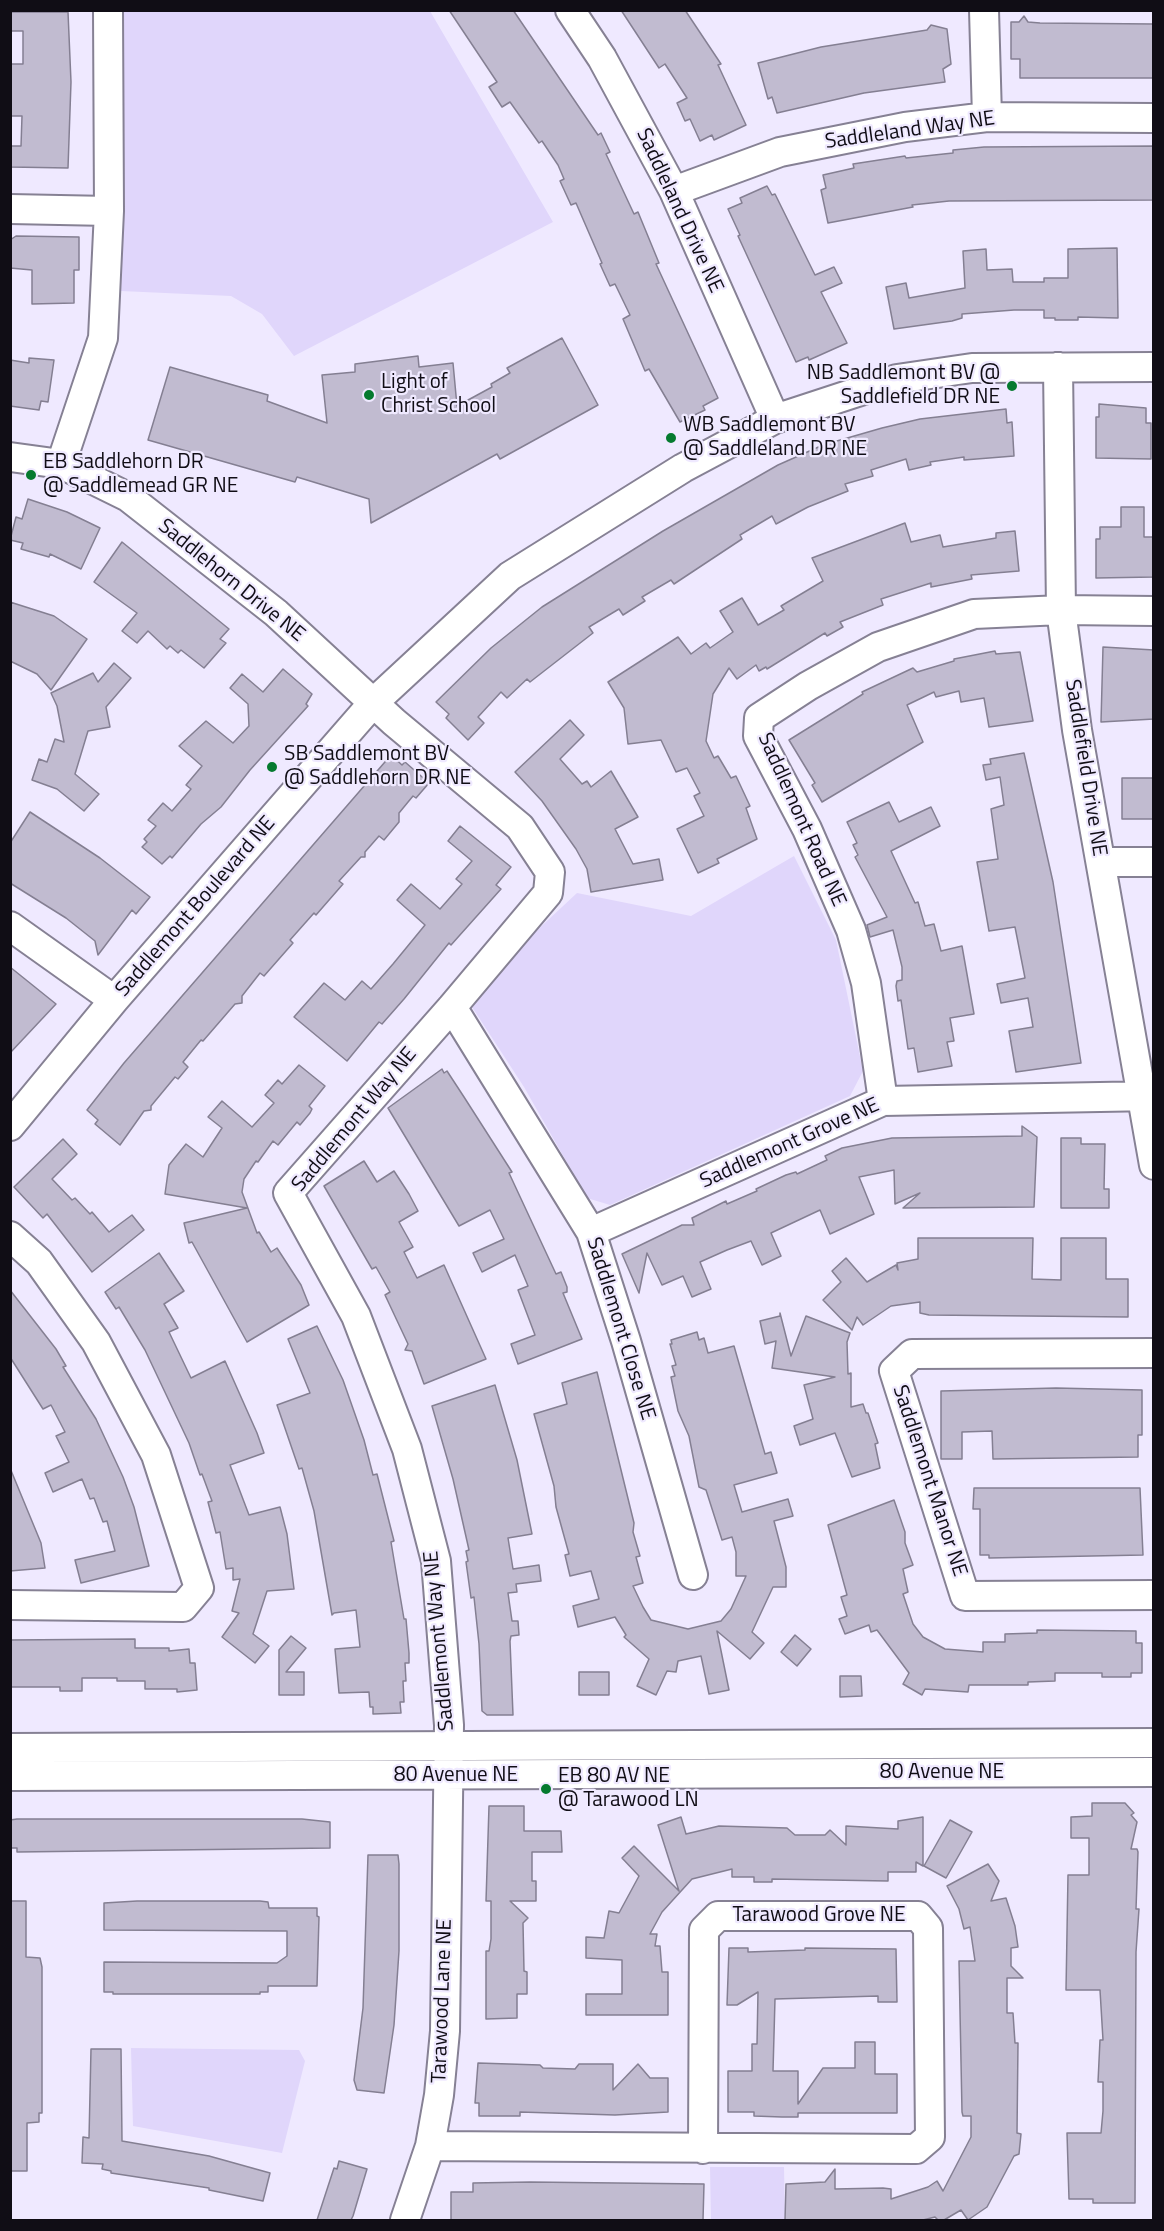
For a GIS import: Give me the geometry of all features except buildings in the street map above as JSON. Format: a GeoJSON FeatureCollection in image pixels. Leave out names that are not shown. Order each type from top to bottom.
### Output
{"type":"FeatureCollection","features":[{"type":"Feature","properties":{"kind":"street"},"geometry":{"type":"LineString","coordinates":[[61,464],[103,338],[109,211],[108,10]]}},
{"type":"Feature","properties":{"kind":"street","name":"Saddleland Drive NE"},"geometry":{"type":"LineString","coordinates":[[570,10],[602,58],[674,191],[775,419]]}},
{"type":"Feature","properties":{"kind":"street"},"geometry":{"type":"LineString","coordinates":[[984,10],[987,117]]}},
{"type":"Feature","properties":{"kind":"street","name":"Saddleland Way NE"},"geometry":{"type":"LineString","coordinates":[[674,191],[780,152],[905,127],[987,117],[1154,118]]}},
{"type":"Feature","properties":{"kind":"street"},"geometry":{"type":"LineString","coordinates":[[10,209],[109,211]]}},
{"type":"Feature","properties":{"kind":"street","name":"Saddlefield Drive NE"},"geometry":{"type":"LineString","coordinates":[[1058,367],[1061,610],[1077,730],[1148,1096],[1154,1165]]}},
{"type":"Feature","properties":{"kind":"street","name":"Saddlemont Boulevard NE"},"geometry":{"type":"LineString","coordinates":[[10,1126],[114,1000],[373,703],[510,576],[683,468],[775,419],[897,379],[972,368],[1154,368]]}},
{"type":"Feature","properties":{"kind":"street","name":"Saddlehorn Drive NE"},"geometry":{"type":"LineString","coordinates":[[10,457],[61,464],[128,497],[276,613],[373,703]]}},
{"type":"Feature","properties":{"kind":"street"},"geometry":{"type":"LineString","coordinates":[[1061,610],[1154,611]]}},
{"type":"Feature","properties":{"kind":"street","name":"Saddlemont Road NE"},"geometry":{"type":"LineString","coordinates":[[883,1101],[866,983],[850,930],[807,829],[758,736],[759,718],[808,686],[878,647],[974,614],[1061,610]]}},
{"type":"Feature","properties":{"kind":"street","name":"Saddlemont Way NE"},"geometry":{"type":"LineString","coordinates":[[373,703],[520,827],[550,872],[548,893],[452,1007],[288,1192],[356,1316],[407,1449],[436,1561],[448,1776]]}},
{"type":"Feature","properties":{"kind":"street"},"geometry":{"type":"LineString","coordinates":[[1101,862],[1154,862]]}},
{"type":"Feature","properties":{"kind":"street"},"geometry":{"type":"LineString","coordinates":[[10,926],[114,1000]]}},
{"type":"Feature","properties":{"kind":"street","name":"Saddlemont Close NE"},"geometry":{"type":"LineString","coordinates":[[452,1007],[591,1232],[626,1341],[693,1575]]}},
{"type":"Feature","properties":{"kind":"street","name":"Saddlemont Grove NE"},"geometry":{"type":"LineString","coordinates":[[591,1232],[883,1101],[1148,1096]]}},
{"type":"Feature","properties":{"kind":"street"},"geometry":{"type":"LineString","coordinates":[[10,1236],[39,1262],[96,1342],[156,1455],[199,1588],[183,1607],[10,1605]]}},
{"type":"Feature","properties":{"kind":"street","name":"Saddlemont Manor NE"},"geometry":{"type":"LineString","coordinates":[[1154,1353],[912,1354],[894,1371],[966,1596],[1154,1595]]}},
{"type":"Feature","properties":{"kind":"street","name":"80 Avenue NE"},"geometry":{"type":"LineString","coordinates":[[10,1748],[1154,1743]]}},
{"type":"Feature","properties":{"kind":"street","name":"80 Avenue NE"},"geometry":{"type":"LineString","coordinates":[[10,1776],[1154,1772]]}},
{"type":"Feature","properties":{"kind":"street","name":"Tarawood Lane NE"},"geometry":{"type":"LineString","coordinates":[[405,2220],[429,2146],[439,2095],[445,2031],[448,1776]]}},
{"type":"Feature","properties":{"kind":"street","name":"Tarawood Grove NE"},"geometry":{"type":"LineString","coordinates":[[429,2146],[703,2150],[916,2149],[930,2137],[928,1928],[918,1916],[718,1916],[704,1930],[703,2150]]}},
{"type":"Feature","properties":{"kind":"shaded area"},"geometry":{"type":"Polygon","coordinates":[[[122,11],[430,11],[553,222],[294,356],[262,314],[231,296],[121,291],[122,11]]]}},
{"type":"Feature","properties":{"kind":"shaded area"},"geometry":{"type":"Polygon","coordinates":[[[794,856],[836,940],[863,1071],[850,1096],[610,1205],[587,1198],[524,1087],[472,1007],[533,934],[577,893],[691,916],[794,856]]]}},
{"type":"Feature","properties":{"kind":"shaded area"},"geometry":{"type":"Polygon","coordinates":[[[131,2048],[299,2050],[305,2061],[282,2153],[133,2126],[131,2048]]]}},
{"type":"Feature","properties":{"kind":"shaded area"},"geometry":{"type":"Polygon","coordinates":[[[710,2167],[784,2167],[785,2220],[711,2220],[710,2167]]]}},
{"type":"Feature","properties":{"kind":"place","name":"NB Saddlemont BV @ Saddlefield DR NE"},"geometry":{"type":"Point","coordinates":[1012,386]}},
{"type":"Feature","properties":{"kind":"place","name":"Light of Christ School"},"geometry":{"type":"Point","coordinates":[369,395]}},
{"type":"Feature","properties":{"kind":"place","name":"WB Saddlemont BV @ Saddleland DR NE"},"geometry":{"type":"Point","coordinates":[671,438]}},
{"type":"Feature","properties":{"kind":"place","name":"EB Saddlehorn DR @ Saddlemead GR NE"},"geometry":{"type":"Point","coordinates":[31,475]}},
{"type":"Feature","properties":{"kind":"place","name":"SB Saddlemont BV @ Saddlehorn DR NE"},"geometry":{"type":"Point","coordinates":[272,767]}},
{"type":"Feature","properties":{"kind":"place","name":"EB 80 AV NE @ Tarawood LN"},"geometry":{"type":"Point","coordinates":[546,1789]}}]}
